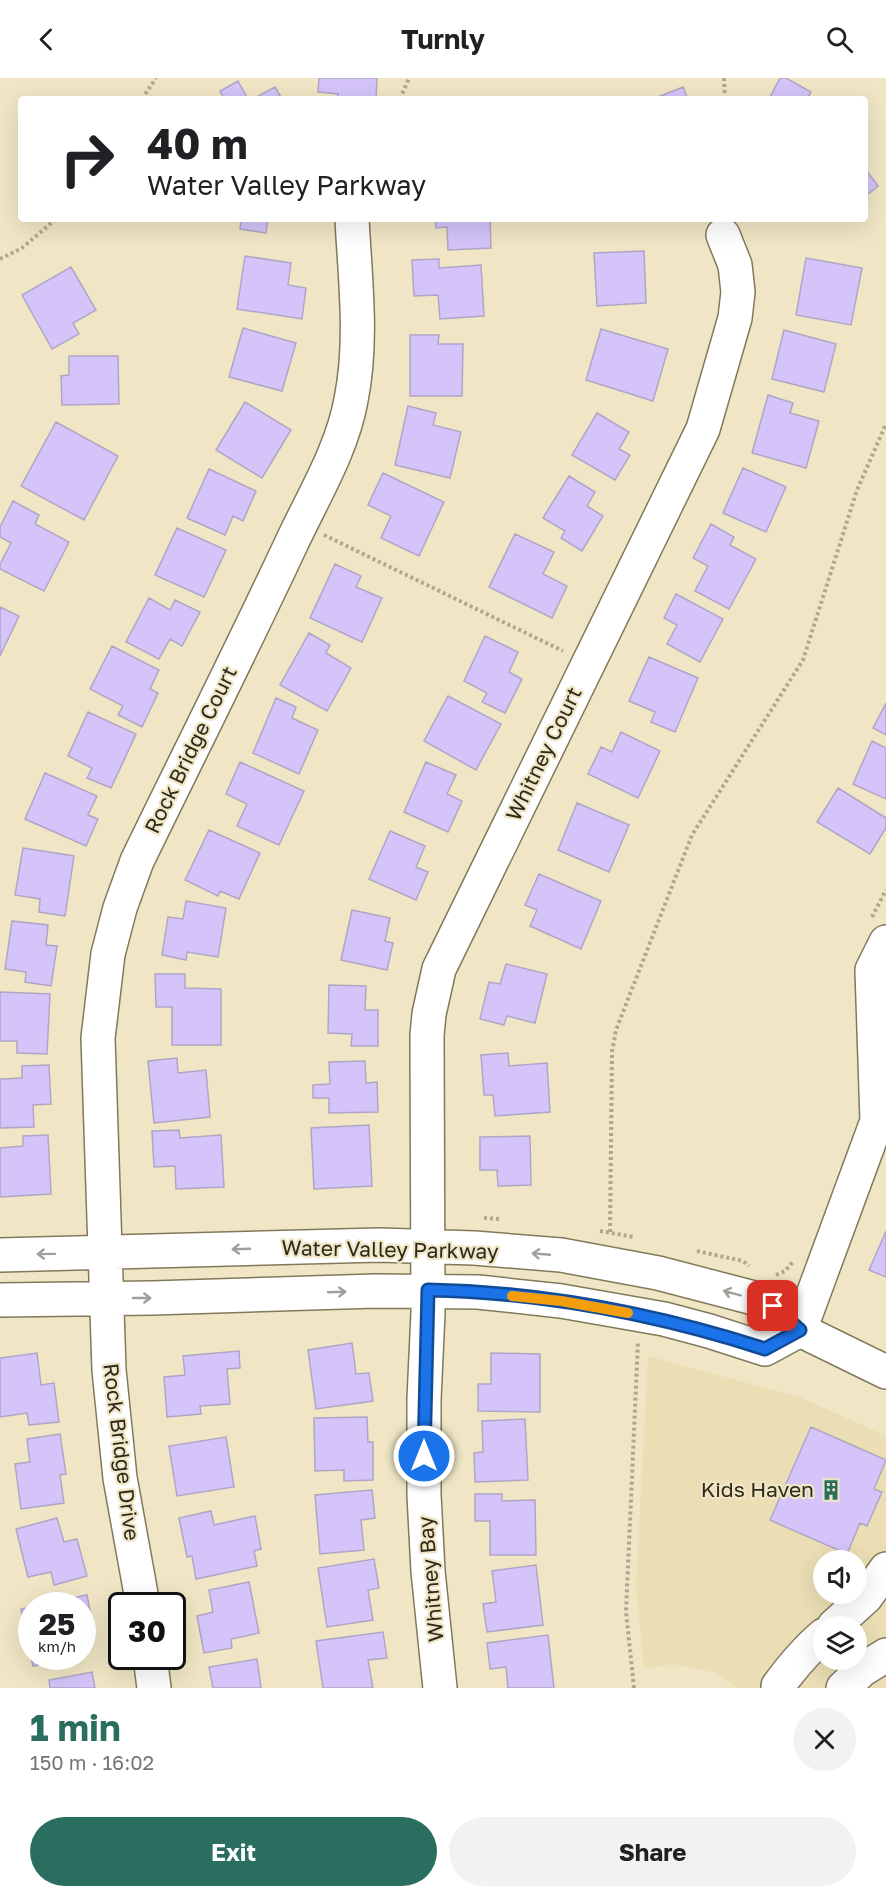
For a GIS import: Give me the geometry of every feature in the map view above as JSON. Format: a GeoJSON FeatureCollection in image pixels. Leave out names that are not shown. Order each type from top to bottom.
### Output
{"type":"FeatureCollection","features":[{"type":"Feature","properties":{"kind":"street","name":"Rock Bridge Court"},"geometry":{"type":"LineString","coordinates":[[107,1298],[98,1038],[108,954],[120,908],[137,861],[334,452],[351,401],[356,366],[356,296],[352,222]]}},
{"type":"Feature","properties":{"kind":"street","name":"Whitney Court"},"geometry":{"type":"LineString","coordinates":[[428,1290],[427,1035],[439,969],[703,429],[735,318],[737,301],[737,274],[723,235]]}},
{"type":"Feature","properties":{"kind":"street"},"geometry":{"type":"LineString","coordinates":[[800,1330],[874,1167],[877,1121],[872,970],[878,932]]}},
{"type":"Feature","properties":{"kind":"street","name":"Water Valley Parkway"},"geometry":{"type":"LineString","coordinates":[[0,1255],[379,1245],[428,1246],[561,1256],[658,1273],[750,1297],[773,1306],[800,1330],[886,1372]]}},
{"type":"Feature","properties":{"kind":"street","name":"Water Valley Parkway"},"geometry":{"type":"LineString","coordinates":[[0,1300],[428,1290],[478,1292],[573,1303],[664,1319],[765,1349],[800,1330]]}},
{"type":"Feature","properties":{"kind":"street","name":"Whitney Bay"},"geometry":{"type":"LineString","coordinates":[[428,1290],[424,1495],[428,1571],[440,1688]]}},
{"type":"Feature","properties":{"kind":"street","name":"Rock Bridge Drive"},"geometry":{"type":"LineString","coordinates":[[107,1298],[109,1370],[115,1434],[141,1592]]}},
{"type":"Feature","properties":{"kind":"street"},"geometry":{"type":"LineString","coordinates":[[845,1616],[866,1597],[886,1569]]}},
{"type":"Feature","properties":{"kind":"street"},"geometry":{"type":"LineString","coordinates":[[780,1688],[778,1686],[813,1644]]}},
{"type":"Feature","properties":{"kind":"street"},"geometry":{"type":"LineString","coordinates":[[843,1688],[862,1670],[886,1655]]}},
{"type":"Feature","properties":{"kind":"street"},"geometry":{"type":"LineString","coordinates":[[152,1670],[154,1688]]}},
{"type":"Feature","properties":{"kind":"path"},"geometry":{"type":"LineString","coordinates":[[144,96],[156,78]]}},
{"type":"Feature","properties":{"kind":"path"},"geometry":{"type":"LineString","coordinates":[[401,96],[409,78]]}},
{"type":"Feature","properties":{"kind":"path"},"geometry":{"type":"LineString","coordinates":[[724,78],[725,96]]}},
{"type":"Feature","properties":{"kind":"path"},"geometry":{"type":"LineString","coordinates":[[0,259],[22,248],[52,222]]}},
{"type":"Feature","properties":{"kind":"path"},"geometry":{"type":"LineString","coordinates":[[610,1232],[612,1052],[616,1030],[692,835],[803,660],[856,490],[886,424]]}},
{"type":"Feature","properties":{"kind":"path"},"geometry":{"type":"LineString","coordinates":[[300,524],[588,663]]}},
{"type":"Feature","properties":{"kind":"path"},"geometry":{"type":"LineString","coordinates":[[878,932],[886,890]]}},
{"type":"Feature","properties":{"kind":"path"},"geometry":{"type":"LineString","coordinates":[[475,1222],[483,1218],[501,1219]]}},
{"type":"Feature","properties":{"kind":"path"},"geometry":{"type":"LineString","coordinates":[[599,1230],[638,1238]]}},
{"type":"Feature","properties":{"kind":"path"},"geometry":{"type":"LineString","coordinates":[[696,1251],[743,1261],[757,1272]]}},
{"type":"Feature","properties":{"kind":"path"},"geometry":{"type":"LineString","coordinates":[[766,1274],[775,1275],[785,1271],[799,1256]]}},
{"type":"Feature","properties":{"kind":"shaded area"},"geometry":{"type":"Polygon","coordinates":[[[648,1356],[802,1398],[886,1436],[886,1688],[736,1688],[716,1673],[673,1664],[644,1669],[636,1589],[648,1356]]]}},
{"type":"Feature","properties":{"kind":"building"},"geometry":{"type":"Polygon","coordinates":[[[319,78],[377,78],[376,96],[338,96],[338,94],[318,92],[319,78]]]}},
{"type":"Feature","properties":{"kind":"building"},"geometry":{"type":"Polygon","coordinates":[[[780,78],[786,78],[811,92],[809,96],[771,96],[780,78]]]}},
{"type":"Feature","properties":{"kind":"building"},"geometry":{"type":"Polygon","coordinates":[[[238,81],[246,96],[222,96],[220,91],[238,81]]]}},
{"type":"Feature","properties":{"kind":"building"},"geometry":{"type":"Polygon","coordinates":[[[275,87],[280,96],[258,96],[275,87]]]}},
{"type":"Feature","properties":{"kind":"building"},"geometry":{"type":"Polygon","coordinates":[[[683,87],[687,96],[660,96],[683,87]]]}},
{"type":"Feature","properties":{"kind":"building"},"geometry":{"type":"Polygon","coordinates":[[[868,173],[878,186],[868,194],[868,173]]]}},
{"type":"Feature","properties":{"kind":"building"},"geometry":{"type":"Polygon","coordinates":[[[241,222],[268,222],[266,233],[240,229],[241,222]]]}},
{"type":"Feature","properties":{"kind":"building"},"geometry":{"type":"Polygon","coordinates":[[[435,222],[490,222],[491,248],[448,250],[447,227],[436,228],[435,222]]]}},
{"type":"Feature","properties":{"kind":"building"},"geometry":{"type":"Polygon","coordinates":[[[644,251],[646,303],[597,306],[594,253],[644,251]]]}},
{"type":"Feature","properties":{"kind":"building"},"geometry":{"type":"Polygon","coordinates":[[[245,256],[291,263],[288,285],[306,288],[302,319],[237,309],[245,256]]]}},
{"type":"Feature","properties":{"kind":"building"},"geometry":{"type":"Polygon","coordinates":[[[806,258],[862,268],[851,325],[796,315],[806,258]]]}},
{"type":"Feature","properties":{"kind":"building"},"geometry":{"type":"Polygon","coordinates":[[[439,259],[439,268],[481,265],[484,316],[440,319],[438,295],[414,296],[412,260],[439,259]]]}},
{"type":"Feature","properties":{"kind":"building"},"geometry":{"type":"Polygon","coordinates":[[[71,267],[96,310],[73,323],[79,334],[52,349],[22,295],[71,267]]]}},
{"type":"Feature","properties":{"kind":"building"},"geometry":{"type":"Polygon","coordinates":[[[243,328],[296,343],[282,391],[229,377],[243,328]]]}},
{"type":"Feature","properties":{"kind":"building"},"geometry":{"type":"Polygon","coordinates":[[[601,329],[668,349],[653,401],[586,380],[601,329]]]}},
{"type":"Feature","properties":{"kind":"building"},"geometry":{"type":"Polygon","coordinates":[[[784,330],[836,344],[824,392],[772,379],[784,330]]]}},
{"type":"Feature","properties":{"kind":"building"},"geometry":{"type":"Polygon","coordinates":[[[410,335],[439,335],[438,344],[463,344],[462,396],[410,396],[410,335]]]}},
{"type":"Feature","properties":{"kind":"building"},"geometry":{"type":"Polygon","coordinates":[[[69,356],[118,356],[119,404],[62,405],[61,376],[69,375],[69,356]]]}},
{"type":"Feature","properties":{"kind":"building"},"geometry":{"type":"Polygon","coordinates":[[[768,395],[793,403],[790,413],[819,421],[806,468],[752,453],[768,395]]]}},
{"type":"Feature","properties":{"kind":"building"},"geometry":{"type":"Polygon","coordinates":[[[245,402],[291,430],[262,478],[216,450],[245,402]]]}},
{"type":"Feature","properties":{"kind":"building"},"geometry":{"type":"Polygon","coordinates":[[[408,406],[436,413],[433,425],[461,432],[450,478],[395,465],[408,406]]]}},
{"type":"Feature","properties":{"kind":"building"},"geometry":{"type":"Polygon","coordinates":[[[597,413],[629,432],[619,449],[630,455],[615,480],[572,455],[597,413]]]}},
{"type":"Feature","properties":{"kind":"building"},"geometry":{"type":"Polygon","coordinates":[[[56,422],[118,456],[84,520],[21,486],[56,422]]]}},
{"type":"Feature","properties":{"kind":"building"},"geometry":{"type":"Polygon","coordinates":[[[743,468],[786,487],[766,532],[723,513],[743,468]]]}},
{"type":"Feature","properties":{"kind":"building"},"geometry":{"type":"Polygon","coordinates":[[[209,469],[256,491],[243,521],[233,516],[225,535],[187,518],[209,469]]]}},
{"type":"Feature","properties":{"kind":"building"},"geometry":{"type":"Polygon","coordinates":[[[383,473],[444,502],[419,556],[381,538],[391,516],[368,505],[383,473]]]}},
{"type":"Feature","properties":{"kind":"building"},"geometry":{"type":"Polygon","coordinates":[[[569,476],[595,492],[587,506],[603,516],[582,551],[561,538],[565,531],[543,518],[569,476]]]}},
{"type":"Feature","properties":{"kind":"building"},"geometry":{"type":"Polygon","coordinates":[[[13,501],[39,515],[35,524],[69,542],[44,591],[0,569],[0,564],[11,543],[0,537],[0,527],[13,501]]]}},
{"type":"Feature","properties":{"kind":"building"},"geometry":{"type":"Polygon","coordinates":[[[711,524],[734,537],[730,545],[756,559],[729,609],[695,591],[708,566],[693,558],[711,524]]]}},
{"type":"Feature","properties":{"kind":"building"},"geometry":{"type":"Polygon","coordinates":[[[177,528],[226,550],[204,597],[155,575],[177,528]]]}},
{"type":"Feature","properties":{"kind":"building"},"geometry":{"type":"Polygon","coordinates":[[[515,534],[554,552],[543,574],[567,586],[552,618],[489,587],[515,534]]]}},
{"type":"Feature","properties":{"kind":"building"},"geometry":{"type":"Polygon","coordinates":[[[335,564],[361,576],[356,587],[382,598],[362,642],[310,618],[335,564]]]}},
{"type":"Feature","properties":{"kind":"building"},"geometry":{"type":"Polygon","coordinates":[[[676,594],[723,619],[700,662],[667,644],[677,625],[664,618],[676,594]]]}},
{"type":"Feature","properties":{"kind":"building"},"geometry":{"type":"Polygon","coordinates":[[[149,598],[170,610],[175,600],[200,612],[182,646],[170,639],[159,659],[126,642],[149,598]]]}},
{"type":"Feature","properties":{"kind":"building"},"geometry":{"type":"Polygon","coordinates":[[[0,607],[19,616],[0,656],[0,607]]]}},
{"type":"Feature","properties":{"kind":"building"},"geometry":{"type":"Polygon","coordinates":[[[309,633],[330,645],[326,653],[351,668],[327,711],[280,685],[309,633]]]}},
{"type":"Feature","properties":{"kind":"building"},"geometry":{"type":"Polygon","coordinates":[[[485,636],[518,652],[509,672],[522,679],[505,713],[482,702],[487,693],[464,681],[485,636]]]}},
{"type":"Feature","properties":{"kind":"building"},"geometry":{"type":"Polygon","coordinates":[[[112,646],[159,670],[150,689],[158,693],[142,727],[118,715],[123,706],[90,689],[112,646]]]}},
{"type":"Feature","properties":{"kind":"building"},"geometry":{"type":"Polygon","coordinates":[[[649,657],[698,678],[675,732],[651,722],[655,712],[629,701],[649,657]]]}},
{"type":"Feature","properties":{"kind":"building"},"geometry":{"type":"Polygon","coordinates":[[[448,696],[501,724],[476,770],[424,741],[448,696]]]}},
{"type":"Feature","properties":{"kind":"building"},"geometry":{"type":"Polygon","coordinates":[[[276,698],[296,707],[292,718],[318,730],[299,774],[253,753],[276,698]]]}},
{"type":"Feature","properties":{"kind":"building"},"geometry":{"type":"Polygon","coordinates":[[[886,703],[886,735],[873,728],[886,703]]]}},
{"type":"Feature","properties":{"kind":"building"},"geometry":{"type":"Polygon","coordinates":[[[88,712],[136,734],[111,788],[87,778],[92,768],[68,756],[88,712]]]}},
{"type":"Feature","properties":{"kind":"building"},"geometry":{"type":"Polygon","coordinates":[[[621,732],[660,751],[638,798],[588,774],[601,747],[612,752],[621,732]]]}},
{"type":"Feature","properties":{"kind":"building"},"geometry":{"type":"Polygon","coordinates":[[[872,741],[886,748],[886,799],[853,784],[872,741]]]}},
{"type":"Feature","properties":{"kind":"building"},"geometry":{"type":"Polygon","coordinates":[[[240,762],[304,791],[279,845],[237,826],[247,804],[226,794],[240,762]]]}},
{"type":"Feature","properties":{"kind":"building"},"geometry":{"type":"Polygon","coordinates":[[[426,762],[456,775],[447,794],[462,801],[448,832],[404,812],[426,762]]]}},
{"type":"Feature","properties":{"kind":"building"},"geometry":{"type":"Polygon","coordinates":[[[45,773],[97,796],[88,815],[98,819],[86,846],[25,819],[45,773]]]}},
{"type":"Feature","properties":{"kind":"building"},"geometry":{"type":"Polygon","coordinates":[[[838,788],[886,818],[886,828],[870,854],[817,822],[838,788]]]}},
{"type":"Feature","properties":{"kind":"building"},"geometry":{"type":"Polygon","coordinates":[[[577,803],[629,825],[609,872],[558,850],[577,803]]]}},
{"type":"Feature","properties":{"kind":"building"},"geometry":{"type":"Polygon","coordinates":[[[209,830],[260,853],[239,899],[220,891],[218,896],[185,880],[209,830]]]}},
{"type":"Feature","properties":{"kind":"building"},"geometry":{"type":"Polygon","coordinates":[[[390,831],[425,846],[416,867],[428,872],[416,900],[369,879],[390,831]]]}},
{"type":"Feature","properties":{"kind":"building"},"geometry":{"type":"Polygon","coordinates":[[[23,848],[74,856],[65,916],[39,912],[40,899],[15,895],[23,848]]]}},
{"type":"Feature","properties":{"kind":"building"},"geometry":{"type":"Polygon","coordinates":[[[539,874],[601,901],[581,949],[530,926],[537,910],[525,905],[539,874]]]}},
{"type":"Feature","properties":{"kind":"building"},"geometry":{"type":"Polygon","coordinates":[[[186,901],[226,908],[218,957],[187,952],[186,960],[162,955],[168,917],[183,919],[186,901]]]}},
{"type":"Feature","properties":{"kind":"building"},"geometry":{"type":"Polygon","coordinates":[[[352,910],[390,918],[385,941],[393,943],[387,970],[341,960],[352,910]]]}},
{"type":"Feature","properties":{"kind":"building"},"geometry":{"type":"Polygon","coordinates":[[[12,921],[48,925],[46,945],[57,946],[51,986],[25,982],[26,972],[5,969],[12,921]]]}},
{"type":"Feature","properties":{"kind":"building"},"geometry":{"type":"Polygon","coordinates":[[[506,964],[547,974],[535,1023],[507,1016],[504,1025],[480,1019],[489,982],[500,984],[506,964]]]}},
{"type":"Feature","properties":{"kind":"building"},"geometry":{"type":"Polygon","coordinates":[[[155,974],[185,974],[185,988],[221,989],[221,1045],[172,1045],[172,1007],[156,1007],[155,974]]]}},
{"type":"Feature","properties":{"kind":"building"},"geometry":{"type":"Polygon","coordinates":[[[329,985],[366,986],[365,1010],[378,1010],[378,1046],[351,1046],[352,1034],[328,1033],[329,985]]]}},
{"type":"Feature","properties":{"kind":"building"},"geometry":{"type":"Polygon","coordinates":[[[0,992],[50,994],[47,1054],[17,1053],[17,1041],[0,1041],[0,992]]]}},
{"type":"Feature","properties":{"kind":"building"},"geometry":{"type":"Polygon","coordinates":[[[508,1053],[509,1066],[547,1063],[550,1112],[495,1116],[493,1095],[484,1095],[481,1055],[508,1053]]]}},
{"type":"Feature","properties":{"kind":"building"},"geometry":{"type":"Polygon","coordinates":[[[177,1058],[178,1073],[206,1070],[210,1117],[154,1123],[148,1061],[177,1058]]]}},
{"type":"Feature","properties":{"kind":"building"},"geometry":{"type":"Polygon","coordinates":[[[365,1061],[366,1083],[377,1082],[378,1112],[329,1113],[329,1098],[313,1098],[313,1085],[330,1084],[329,1062],[365,1061]]]}},
{"type":"Feature","properties":{"kind":"building"},"geometry":{"type":"Polygon","coordinates":[[[49,1065],[51,1104],[33,1105],[34,1127],[0,1128],[0,1079],[22,1078],[22,1066],[49,1065]]]}},
{"type":"Feature","properties":{"kind":"building"},"geometry":{"type":"Polygon","coordinates":[[[369,1125],[372,1186],[314,1189],[311,1128],[369,1125]]]}},
{"type":"Feature","properties":{"kind":"building"},"geometry":{"type":"Polygon","coordinates":[[[179,1130],[180,1138],[221,1135],[224,1187],[176,1189],[175,1166],[154,1167],[152,1131],[179,1130]]]}},
{"type":"Feature","properties":{"kind":"building"},"geometry":{"type":"Polygon","coordinates":[[[48,1135],[51,1194],[0,1197],[0,1148],[23,1146],[23,1136],[48,1135]]]}},
{"type":"Feature","properties":{"kind":"building"},"geometry":{"type":"Polygon","coordinates":[[[530,1136],[531,1185],[498,1186],[497,1170],[480,1170],[480,1137],[530,1136]]]}},
{"type":"Feature","properties":{"kind":"building"},"geometry":{"type":"Polygon","coordinates":[[[886,1231],[886,1277],[869,1270],[886,1231]]]}},
{"type":"Feature","properties":{"kind":"building"},"geometry":{"type":"Polygon","coordinates":[[[352,1343],[356,1374],[369,1373],[373,1401],[316,1409],[308,1350],[352,1343]]]}},
{"type":"Feature","properties":{"kind":"building"},"geometry":{"type":"Polygon","coordinates":[[[239,1351],[240,1368],[227,1369],[230,1404],[200,1406],[201,1414],[167,1417],[164,1377],[185,1375],[183,1356],[239,1351]]]}},
{"type":"Feature","properties":{"kind":"building"},"geometry":{"type":"Polygon","coordinates":[[[37,1353],[41,1385],[54,1383],[59,1422],[29,1425],[27,1413],[0,1417],[0,1358],[37,1353]]]}},
{"type":"Feature","properties":{"kind":"building"},"geometry":{"type":"Polygon","coordinates":[[[491,1353],[540,1354],[540,1412],[478,1411],[478,1384],[491,1384],[491,1353]]]}},
{"type":"Feature","properties":{"kind":"building"},"geometry":{"type":"Polygon","coordinates":[[[367,1417],[368,1442],[373,1442],[373,1480],[344,1481],[344,1470],[315,1471],[314,1418],[367,1417]]]}},
{"type":"Feature","properties":{"kind":"building"},"geometry":{"type":"Polygon","coordinates":[[[525,1419],[528,1480],[475,1482],[474,1453],[483,1452],[482,1421],[525,1419]]]}},
{"type":"Feature","properties":{"kind":"building","name":"Kids Haven"},"geometry":{"type":"Polygon","coordinates":[[[811,1427],[886,1460],[874,1489],[882,1492],[867,1526],[860,1523],[849,1550],[838,1550],[770,1520],[811,1427]]]}},
{"type":"Feature","properties":{"kind":"building"},"geometry":{"type":"Polygon","coordinates":[[[60,1434],[66,1474],[60,1475],[64,1503],[21,1509],[15,1464],[30,1462],[27,1439],[60,1434]]]}},
{"type":"Feature","properties":{"kind":"building"},"geometry":{"type":"Polygon","coordinates":[[[226,1437],[234,1487],[177,1496],[169,1446],[226,1437]]]}},
{"type":"Feature","properties":{"kind":"building"},"geometry":{"type":"Polygon","coordinates":[[[372,1490],[375,1518],[361,1520],[364,1550],[320,1554],[315,1495],[372,1490]]]}},
{"type":"Feature","properties":{"kind":"building"},"geometry":{"type":"Polygon","coordinates":[[[475,1494],[502,1494],[502,1501],[535,1500],[536,1555],[490,1555],[490,1521],[475,1521],[475,1494]]]}},
{"type":"Feature","properties":{"kind":"building"},"geometry":{"type":"Polygon","coordinates":[[[211,1511],[214,1525],[255,1516],[261,1549],[254,1551],[257,1566],[196,1579],[192,1556],[187,1557],[179,1518],[211,1511]]]}},
{"type":"Feature","properties":{"kind":"building"},"geometry":{"type":"Polygon","coordinates":[[[57,1518],[64,1542],[77,1539],[87,1576],[54,1585],[51,1572],[28,1577],[16,1529],[57,1518]]]}},
{"type":"Feature","properties":{"kind":"building"},"geometry":{"type":"Polygon","coordinates":[[[374,1559],[379,1588],[368,1590],[373,1620],[327,1627],[318,1568],[374,1559]]]}},
{"type":"Feature","properties":{"kind":"building"},"geometry":{"type":"Polygon","coordinates":[[[536,1565],[543,1625],[487,1632],[483,1604],[496,1602],[492,1571],[536,1565]]]}},
{"type":"Feature","properties":{"kind":"building"},"geometry":{"type":"Polygon","coordinates":[[[249,1582],[259,1633],[231,1639],[232,1648],[204,1653],[197,1616],[213,1612],[209,1590],[249,1582]]]}},
{"type":"Feature","properties":{"kind":"building"},"geometry":{"type":"Polygon","coordinates":[[[383,1632],[387,1658],[368,1660],[373,1688],[323,1688],[316,1641],[383,1632]]]}},
{"type":"Feature","properties":{"kind":"building"},"geometry":{"type":"Polygon","coordinates":[[[548,1635],[554,1688],[508,1688],[506,1667],[490,1669],[487,1643],[548,1635]]]}},
{"type":"Feature","properties":{"kind":"building"},"geometry":{"type":"Polygon","coordinates":[[[257,1659],[261,1688],[213,1688],[209,1667],[257,1659]]]}},
{"type":"Feature","properties":{"kind":"building"},"geometry":{"type":"Polygon","coordinates":[[[92,1672],[95,1688],[50,1688],[49,1680],[92,1672]]]}},
{"type":"Feature","properties":{"kind":"slow traffic"},"geometry":{"type":"LineString","coordinates":[[512,1296],[561,1301],[628,1313]]}},
{"type":"Feature","properties":{"kind":"place","name":"Kids Haven"},"geometry":{"type":"Point","coordinates":[831,1490]}},
{"type":"Feature","properties":{"kind":"route"},"geometry":{"type":"LineString","coordinates":[[424,1456],[428,1290],[478,1292],[561,1301],[664,1319],[765,1349],[800,1330],[773,1306]]}}]}
